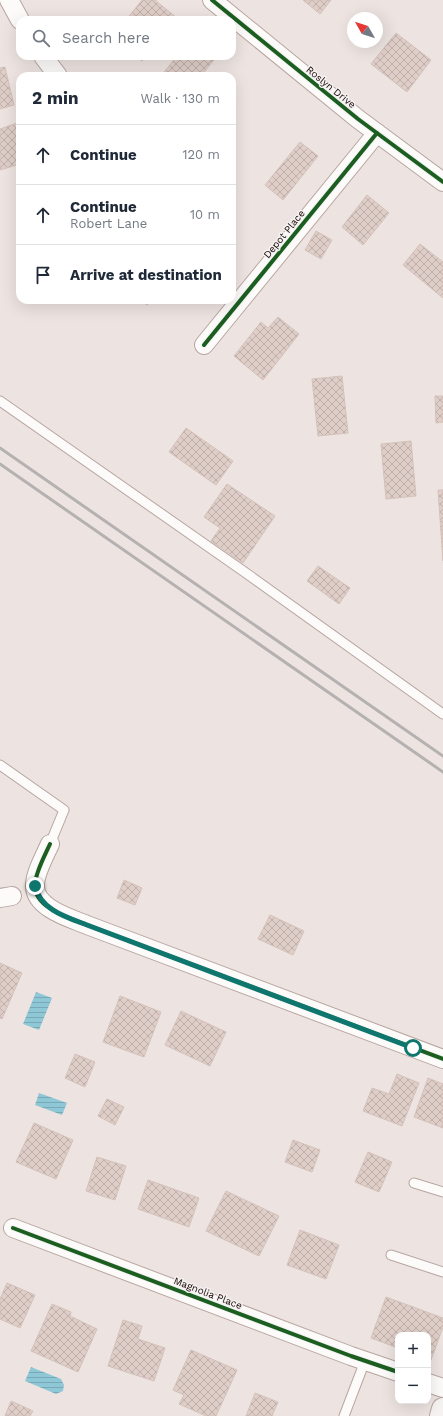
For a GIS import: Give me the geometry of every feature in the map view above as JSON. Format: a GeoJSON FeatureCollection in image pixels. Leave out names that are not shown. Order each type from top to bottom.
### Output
{"type":"FeatureCollection","features":[{"type":"Feature","properties":{"kind":"main road"},"geometry":{"type":"LineString","coordinates":[[441,1416],[443,1409]]}},
{"type":"Feature","properties":{"kind":"street"},"geometry":{"type":"LineString","coordinates":[[9,0],[18,16]]}},
{"type":"Feature","properties":{"kind":"street","name":"Roslyn Drive"},"geometry":{"type":"LineString","coordinates":[[212,0],[232,16]]}},
{"type":"Feature","properties":{"kind":"street","name":"Roslyn Drive"},"geometry":{"type":"LineString","coordinates":[[236,19],[377,133],[443,182]]}},
{"type":"Feature","properties":{"kind":"street"},"geometry":{"type":"LineString","coordinates":[[46,60],[55,72]]}},
{"type":"Feature","properties":{"kind":"street","name":"Depot Place"},"geometry":{"type":"LineString","coordinates":[[204,345],[377,133]]}},
{"type":"Feature","properties":{"kind":"street"},"geometry":{"type":"LineString","coordinates":[[50,844],[36,879],[35,886],[36,893],[40,899],[55,912],[443,1059]]}},
{"type":"Feature","properties":{"kind":"street","name":"Magnolia Place"},"geometry":{"type":"LineString","coordinates":[[13,1228],[395,1371]]}},
{"type":"Feature","properties":{"kind":"street"},"geometry":{"type":"LineString","coordinates":[[431,1384],[443,1388]]}},
{"type":"Feature","properties":{"kind":"lane"},"geometry":{"type":"LineString","coordinates":[[0,401],[246,573],[443,714]]}},
{"type":"Feature","properties":{"kind":"lane"},"geometry":{"type":"LineString","coordinates":[[0,765],[64,810],[50,844]]}},
{"type":"Feature","properties":{"kind":"lane"},"geometry":{"type":"LineString","coordinates":[[414,1183],[443,1192]]}},
{"type":"Feature","properties":{"kind":"lane"},"geometry":{"type":"LineString","coordinates":[[391,1254],[443,1272]]}},
{"type":"Feature","properties":{"kind":"lane"},"geometry":{"type":"LineString","coordinates":[[344,1416],[365,1361]]}},
{"type":"Feature","properties":{"kind":"water"},"geometry":{"type":"Polygon","coordinates":[[[36,992],[52,998],[39,1030],[23,1024],[36,992]]]}},
{"type":"Feature","properties":{"kind":"water"},"geometry":{"type":"Polygon","coordinates":[[[39,1093],[67,1103],[62,1115],[35,1105],[39,1093]]]}},
{"type":"Feature","properties":{"kind":"water"},"geometry":{"type":"Polygon","coordinates":[[[31,1367],[61,1379],[64,1385],[63,1391],[56,1394],[25,1381],[31,1367]]]}},
{"type":"Feature","properties":{"kind":"building"},"geometry":{"type":"Polygon","coordinates":[[[142,0],[155,0],[175,16],[129,16],[142,0]]]}},
{"type":"Feature","properties":{"kind":"building"},"geometry":{"type":"Polygon","coordinates":[[[303,0],[331,0],[320,14],[303,0]]]}},
{"type":"Feature","properties":{"kind":"building"},"geometry":{"type":"Polygon","coordinates":[[[396,33],[431,60],[407,92],[371,64],[396,33]]]}},
{"type":"Feature","properties":{"kind":"building"},"geometry":{"type":"Polygon","coordinates":[[[174,60],[214,60],[204,72],[164,72],[174,60]]]}},
{"type":"Feature","properties":{"kind":"building"},"geometry":{"type":"Polygon","coordinates":[[[5,67],[14,105],[0,109],[0,68],[5,67]]]}},
{"type":"Feature","properties":{"kind":"building"},"geometry":{"type":"Polygon","coordinates":[[[16,123],[16,165],[0,170],[0,129],[16,123]]]}},
{"type":"Feature","properties":{"kind":"building"},"geometry":{"type":"Polygon","coordinates":[[[300,142],[318,156],[283,200],[265,185],[300,142]]]}},
{"type":"Feature","properties":{"kind":"building"},"geometry":{"type":"Polygon","coordinates":[[[367,195],[389,213],[363,245],[342,227],[367,195]]]}},
{"type":"Feature","properties":{"kind":"building"},"geometry":{"type":"Polygon","coordinates":[[[316,231],[332,240],[321,259],[305,250],[316,231]]]}},
{"type":"Feature","properties":{"kind":"building"},"geometry":{"type":"Polygon","coordinates":[[[420,244],[443,262],[443,298],[403,265],[420,244]]]}},
{"type":"Feature","properties":{"kind":"building"},"geometry":{"type":"Polygon","coordinates":[[[278,317],[299,334],[263,380],[234,356],[261,322],[268,328],[278,317]]]}},
{"type":"Feature","properties":{"kind":"building"},"geometry":{"type":"Polygon","coordinates":[[[342,376],[348,433],[318,436],[312,379],[342,376]]]}},
{"type":"Feature","properties":{"kind":"building"},"geometry":{"type":"Polygon","coordinates":[[[435,396],[443,396],[443,422],[436,423],[435,396]]]}},
{"type":"Feature","properties":{"kind":"building"},"geometry":{"type":"Polygon","coordinates":[[[186,428],[233,461],[216,485],[169,452],[186,428]]]}},
{"type":"Feature","properties":{"kind":"building"},"geometry":{"type":"Polygon","coordinates":[[[411,441],[416,496],[386,499],[381,444],[411,441]]]}},
{"type":"Feature","properties":{"kind":"building"},"geometry":{"type":"Polygon","coordinates":[[[227,484],[275,516],[243,563],[211,541],[220,528],[204,517],[227,484]]]}},
{"type":"Feature","properties":{"kind":"building"},"geometry":{"type":"Polygon","coordinates":[[[438,490],[443,490],[443,561],[438,490]]]}},
{"type":"Feature","properties":{"kind":"building"},"geometry":{"type":"Polygon","coordinates":[[[318,566],[350,588],[339,604],[307,581],[318,566]]]}},
{"type":"Feature","properties":{"kind":"building"},"geometry":{"type":"Polygon","coordinates":[[[124,880],[142,888],[135,905],[117,898],[124,880]]]}},
{"type":"Feature","properties":{"kind":"building"},"geometry":{"type":"Polygon","coordinates":[[[270,915],[304,931],[293,955],[258,939],[270,915]]]}},
{"type":"Feature","properties":{"kind":"building"},"geometry":{"type":"Polygon","coordinates":[[[0,963],[22,973],[2,1019],[0,1018],[0,963]]]}},
{"type":"Feature","properties":{"kind":"building"},"geometry":{"type":"Polygon","coordinates":[[[120,996],[161,1012],[144,1057],[103,1042],[120,996]]]}},
{"type":"Feature","properties":{"kind":"building"},"geometry":{"type":"Polygon","coordinates":[[[181,1011],[226,1032],[210,1066],[165,1045],[181,1011]]]}},
{"type":"Feature","properties":{"kind":"building"},"geometry":{"type":"Polygon","coordinates":[[[75,1054],[95,1062],[85,1087],[65,1078],[75,1054]]]}},
{"type":"Feature","properties":{"kind":"building"},"geometry":{"type":"Polygon","coordinates":[[[397,1074],[419,1083],[402,1126],[363,1111],[372,1088],[389,1094],[397,1074]]]}},
{"type":"Feature","properties":{"kind":"building"},"geometry":{"type":"Polygon","coordinates":[[[428,1078],[443,1084],[443,1128],[414,1117],[428,1078]]]}},
{"type":"Feature","properties":{"kind":"building"},"geometry":{"type":"Polygon","coordinates":[[[107,1099],[124,1107],[115,1125],[98,1116],[107,1099]]]}},
{"type":"Feature","properties":{"kind":"building"},"geometry":{"type":"Polygon","coordinates":[[[34,1123],[73,1140],[56,1179],[16,1162],[34,1123]]]}},
{"type":"Feature","properties":{"kind":"building"},"geometry":{"type":"Polygon","coordinates":[[[293,1140],[320,1150],[312,1172],[285,1162],[293,1140]]]}},
{"type":"Feature","properties":{"kind":"building"},"geometry":{"type":"Polygon","coordinates":[[[368,1152],[392,1162],[379,1192],[355,1182],[368,1152]]]}},
{"type":"Feature","properties":{"kind":"building"},"geometry":{"type":"Polygon","coordinates":[[[97,1157],[126,1166],[115,1200],[86,1191],[97,1157]]]}},
{"type":"Feature","properties":{"kind":"building"},"geometry":{"type":"Polygon","coordinates":[[[148,1180],[199,1198],[189,1227],[138,1209],[148,1180]]]}},
{"type":"Feature","properties":{"kind":"building"},"geometry":{"type":"Polygon","coordinates":[[[226,1191],[279,1216],[259,1256],[206,1231],[226,1191]]]}},
{"type":"Feature","properties":{"kind":"building"},"geometry":{"type":"Polygon","coordinates":[[[300,1230],[339,1245],[326,1279],[287,1265],[300,1230]]]}},
{"type":"Feature","properties":{"kind":"building"},"geometry":{"type":"Polygon","coordinates":[[[7,1283],[35,1295],[20,1328],[0,1319],[0,1299],[7,1283]]]}},
{"type":"Feature","properties":{"kind":"building"},"geometry":{"type":"Polygon","coordinates":[[[386,1297],[443,1318],[443,1327],[431,1360],[431,1332],[395,1332],[395,1347],[371,1338],[386,1297]]]}},
{"type":"Feature","properties":{"kind":"building"},"geometry":{"type":"Polygon","coordinates":[[[52,1304],[71,1312],[70,1316],[97,1329],[78,1372],[31,1351],[52,1304]]]}},
{"type":"Feature","properties":{"kind":"building"},"geometry":{"type":"Polygon","coordinates":[[[123,1320],[142,1326],[138,1339],[165,1348],[154,1381],[108,1366],[123,1320]]]}},
{"type":"Feature","properties":{"kind":"building"},"geometry":{"type":"Polygon","coordinates":[[[191,1350],[237,1370],[216,1416],[206,1416],[179,1404],[184,1395],[173,1390],[191,1350]]]}},
{"type":"Feature","properties":{"kind":"building"},"geometry":{"type":"Polygon","coordinates":[[[255,1393],[278,1402],[272,1416],[246,1416],[255,1393]]]}},
{"type":"Feature","properties":{"kind":"building"},"geometry":{"type":"Polygon","coordinates":[[[11,1401],[33,1411],[30,1416],[5,1416],[11,1401]]]}},
{"type":"Feature","properties":{"kind":"railway"},"geometry":{"type":"LineString","coordinates":[[0,448],[443,756]]}},
{"type":"Feature","properties":{"kind":"railway"},"geometry":{"type":"LineString","coordinates":[[0,464],[443,772]]}},
{"type":"Feature","properties":{"kind":"cycle path"},"geometry":{"type":"LineString","coordinates":[[212,0],[232,16]]}},
{"type":"Feature","properties":{"kind":"cycle path"},"geometry":{"type":"LineString","coordinates":[[236,20],[358,119],[443,182]]}},
{"type":"Feature","properties":{"kind":"cycle path"},"geometry":{"type":"LineString","coordinates":[[204,345],[377,133]]}},
{"type":"Feature","properties":{"kind":"cycle path"},"geometry":{"type":"LineString","coordinates":[[50,844],[38,870],[35,885],[36,893],[40,900],[54,911],[87,925],[443,1059]]}},
{"type":"Feature","properties":{"kind":"cycle path"},"geometry":{"type":"LineString","coordinates":[[13,1228],[351,1356],[395,1371]]}},
{"type":"Feature","properties":{"kind":"route"},"geometry":{"type":"LineString","coordinates":[[35,886],[36,893],[40,899],[55,912],[413,1048]]}}]}
